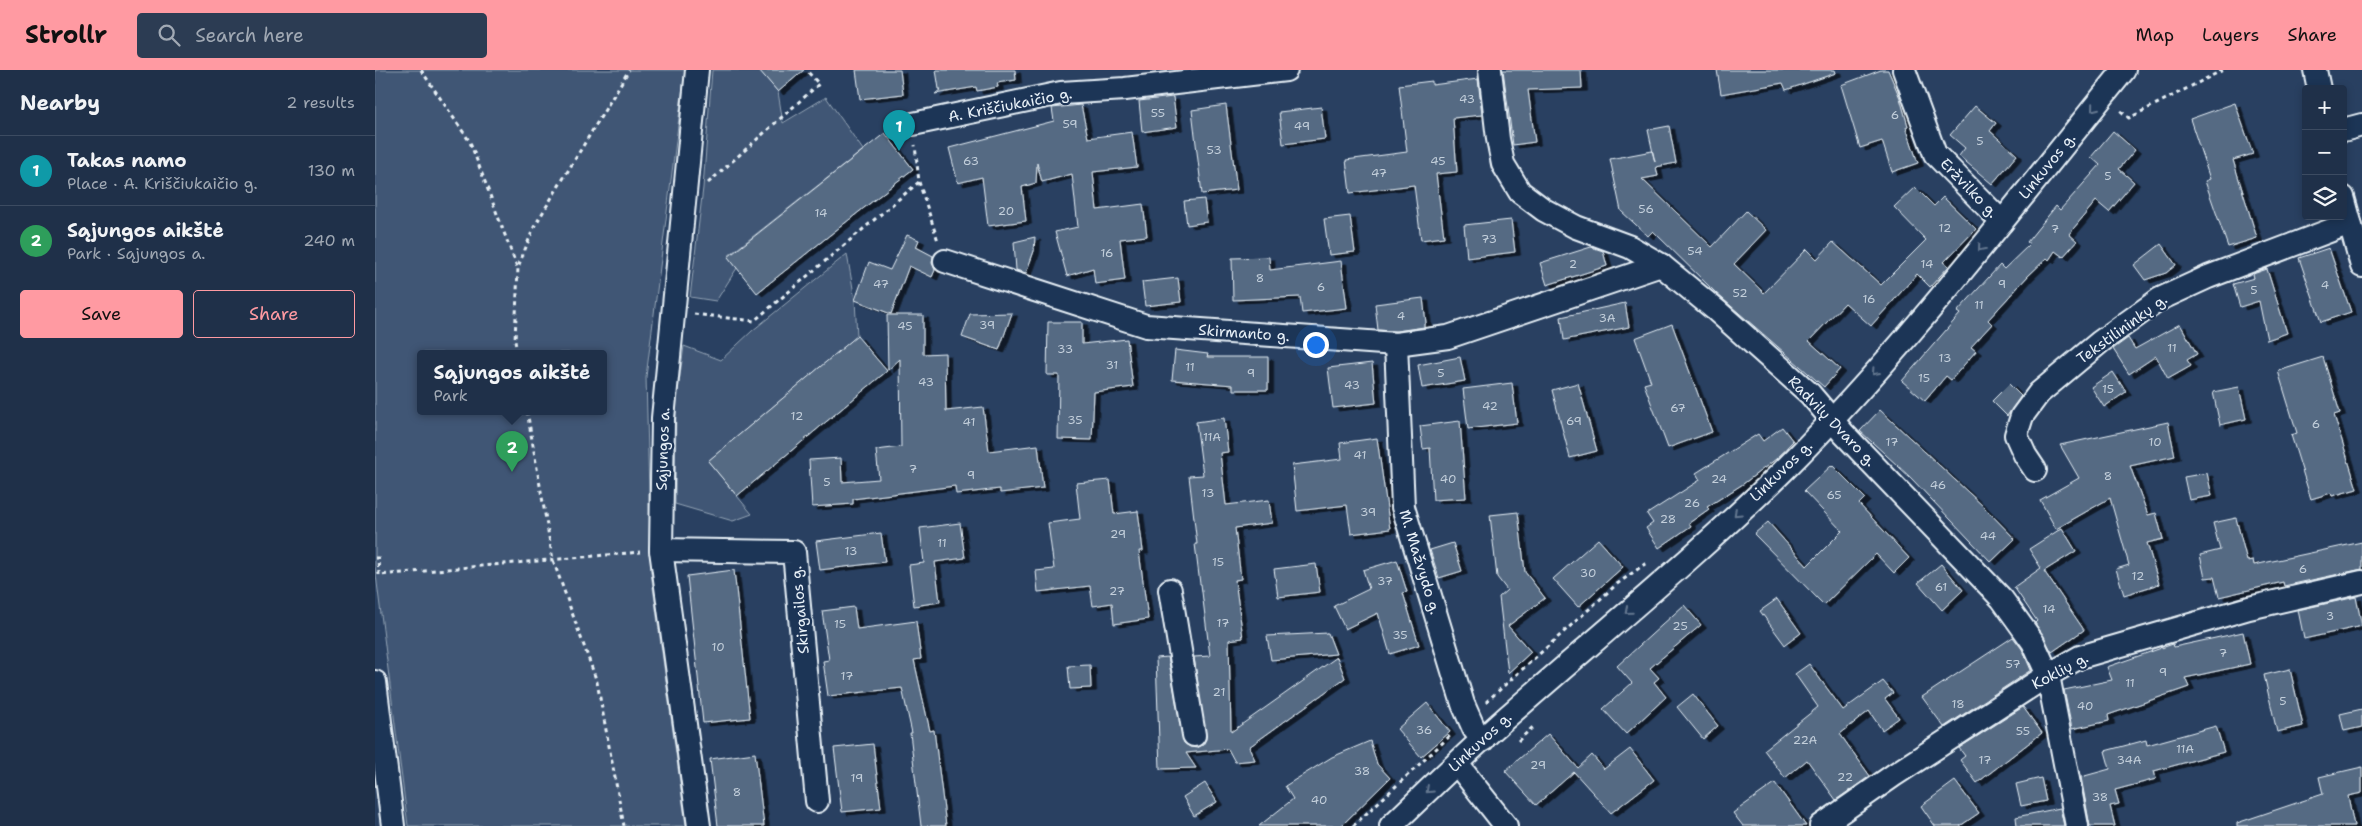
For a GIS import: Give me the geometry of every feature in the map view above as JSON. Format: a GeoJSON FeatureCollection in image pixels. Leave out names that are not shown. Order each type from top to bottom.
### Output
{"type":"FeatureCollection","features":[{"type":"Feature","properties":{"kind":"street","name":"Sąjungos a."},"geometry":{"type":"LineString","coordinates":[[697,70],[663,418],[661,550],[699,826]]}},
{"type":"Feature","properties":{"kind":"street","name":"A. Kriščiukaičio g."},"geometry":{"type":"LineString","coordinates":[[913,124],[1061,93],[1125,89],[1286,70]]}},
{"type":"Feature","properties":{"kind":"street","name":"Radvilų Dvaro g."},"geometry":{"type":"LineString","coordinates":[[1490,70],[1498,139],[1503,164],[1520,192],[1544,210],[1577,227],[1630,247],[1661,265],[1725,317],[1810,394],[2002,599],[2033,642],[2047,675],[2077,826]]}},
{"type":"Feature","properties":{"kind":"street","name":"Eržvilko g."},"geometry":{"type":"LineString","coordinates":[[1904,70],[1935,154],[2002,222]]}},
{"type":"Feature","properties":{"kind":"street","name":"Linkuvos g."},"geometry":{"type":"LineString","coordinates":[[1391,826],[1483,740],[1672,573],[1782,472],[1833,420],[1919,323],[2125,70]]}},
{"type":"Feature","properties":{"kind":"street"},"geometry":{"type":"LineString","coordinates":[[2315,70],[2318,85]]}},
{"type":"Feature","properties":{"kind":"street"},"geometry":{"type":"LineString","coordinates":[[2347,129],[2362,125]]}},
{"type":"Feature","properties":{"kind":"street"},"geometry":{"type":"LineString","coordinates":[[2347,211],[2362,266]]}},
{"type":"Feature","properties":{"kind":"street","name":"Tekstilininkų g."},"geometry":{"type":"LineString","coordinates":[[2035,470],[2025,455],[2016,435],[2022,416],[2039,393],[2100,342],[2160,299],[2208,277],[2350,223]]}},
{"type":"Feature","properties":{"kind":"street","name":"Skirmanto g."},"geometry":{"type":"LineString","coordinates":[[945,261],[1146,326],[1396,344],[1448,337],[1661,265]]}},
{"type":"Feature","properties":{"kind":"street","name":"M. Mažvydo g."},"geometry":{"type":"LineString","coordinates":[[1396,344],[1403,508],[1469,718],[1483,740]]}},
{"type":"Feature","properties":{"kind":"street","name":"Skirgailos g."},"geometry":{"type":"LineString","coordinates":[[661,550],[794,552],[817,801]]}},
{"type":"Feature","properties":{"kind":"street","name":"Koklių g."},"geometry":{"type":"LineString","coordinates":[[1821,826],[1894,774],[2047,675],[2080,657],[2249,608],[2362,582]]}},
{"type":"Feature","properties":{"kind":"street"},"geometry":{"type":"LineString","coordinates":[[1170,590],[1194,735]]}},
{"type":"Feature","properties":{"kind":"street"},"geometry":{"type":"LineString","coordinates":[[375,682],[393,826]]}},
{"type":"Feature","properties":{"kind":"street"},"geometry":{"type":"LineString","coordinates":[[1457,764],[1506,826]]}},
{"type":"Feature","properties":{"kind":"path"},"geometry":{"type":"LineString","coordinates":[[421,70],[471,142],[518,267]]}},
{"type":"Feature","properties":{"kind":"path"},"geometry":{"type":"LineString","coordinates":[[516,350],[515,341],[518,267],[534,227],[629,70]]}},
{"type":"Feature","properties":{"kind":"path"},"geometry":{"type":"LineString","coordinates":[[685,197],[703,188],[819,84],[806,70]]}},
{"type":"Feature","properties":{"kind":"path"},"geometry":{"type":"LineString","coordinates":[[2103,96],[2129,118],[2223,70]]}},
{"type":"Feature","properties":{"kind":"path"},"geometry":{"type":"LineString","coordinates":[[913,124],[919,182],[945,261]]}},
{"type":"Feature","properties":{"kind":"path"},"geometry":{"type":"LineString","coordinates":[[674,312],[754,322],[919,182]]}},
{"type":"Feature","properties":{"kind":"path"},"geometry":{"type":"LineString","coordinates":[[528,415],[553,560],[597,682],[623,826]]}},
{"type":"Feature","properties":{"kind":"path"},"geometry":{"type":"LineString","coordinates":[[375,558],[378,558],[379,575],[661,550]]}},
{"type":"Feature","properties":{"kind":"path"},"geometry":{"type":"LineString","coordinates":[[1353,826],[1617,584],[1655,557]]}},
{"type":"Feature","properties":{"kind":"shaded area"},"geometry":{"type":"Polygon","coordinates":[[[375,70],[685,70],[646,377],[651,573],[686,826],[408,826],[375,567],[375,70]]]}},
{"type":"Feature","properties":{"kind":"shaded area"},"geometry":{"type":"Polygon","coordinates":[[[712,70],[760,70],[778,92],[783,123],[826,97],[863,150],[728,256],[737,268],[716,301],[690,297],[703,188],[712,70]]]}},
{"type":"Feature","properties":{"kind":"shaded area"},"geometry":{"type":"Polygon","coordinates":[[[847,254],[855,300],[857,336],[708,461],[752,514],[733,521],[675,504],[676,405],[684,346],[721,360],[752,331],[847,254]]]}},
{"type":"Feature","properties":{"kind":"building"},"geometry":{"type":"Polygon","coordinates":[[[759,70],[804,70],[778,92],[759,70]]]}},
{"type":"Feature","properties":{"kind":"building"},"geometry":{"type":"Polygon","coordinates":[[[856,70],[900,70],[903,94],[860,99],[856,70]]]}},
{"type":"Feature","properties":{"kind":"building"},"geometry":{"type":"Polygon","coordinates":[[[936,70],[1015,70],[1016,80],[997,83],[998,87],[977,91],[976,87],[935,94],[941,89],[939,89],[936,70]]]}},
{"type":"Feature","properties":{"kind":"building"},"geometry":{"type":"Polygon","coordinates":[[[1503,70],[1581,70],[1582,88],[1528,90],[1535,142],[1513,145],[1503,70]]]}},
{"type":"Feature","properties":{"kind":"building"},"geometry":{"type":"Polygon","coordinates":[[[1717,70],[1835,70],[1836,73],[1786,90],[1783,83],[1721,94],[1717,70]]]}},
{"type":"Feature","properties":{"kind":"building"},"geometry":{"type":"Polygon","coordinates":[[[1881,70],[1888,70],[1900,98],[1908,126],[1906,127],[1918,163],[1892,172],[1882,141],[1860,148],[1841,85],[1881,70]]]}},
{"type":"Feature","properties":{"kind":"building"},"geometry":{"type":"Polygon","coordinates":[[[1478,79],[1482,115],[1453,118],[1457,172],[1436,174],[1444,237],[1421,240],[1414,185],[1350,193],[1346,160],[1407,152],[1399,85],[1432,81],[1432,85],[1478,79]]]}},
{"type":"Feature","properties":{"kind":"building"},"geometry":{"type":"Polygon","coordinates":[[[1173,97],[1177,127],[1142,132],[1139,101],[1173,97]]]}},
{"type":"Feature","properties":{"kind":"building"},"geometry":{"type":"Polygon","coordinates":[[[2235,103],[2253,154],[2233,160],[2257,238],[2228,247],[2205,181],[2210,179],[2190,119],[2235,103]]]}},
{"type":"Feature","properties":{"kind":"building"},"geometry":{"type":"Polygon","coordinates":[[[1081,105],[1088,138],[1132,132],[1137,167],[1093,172],[1097,210],[1143,204],[1147,236],[1120,239],[1125,280],[1095,284],[1093,268],[1067,276],[1055,232],[1078,227],[1072,174],[1042,182],[1037,163],[1036,183],[1022,187],[1026,221],[988,226],[982,177],[958,183],[949,148],[1054,121],[1052,108],[1081,105]]]}},
{"type":"Feature","properties":{"kind":"building"},"geometry":{"type":"Polygon","coordinates":[[[1226,105],[1237,190],[1202,194],[1192,110],[1226,105]]]}},
{"type":"Feature","properties":{"kind":"building"},"geometry":{"type":"Polygon","coordinates":[[[1975,106],[1996,123],[1990,131],[2017,155],[1992,184],[1959,156],[1965,148],[1950,135],[1975,106]]]}},
{"type":"Feature","properties":{"kind":"building"},"geometry":{"type":"Polygon","coordinates":[[[1321,107],[1325,139],[1283,144],[1279,112],[1321,107]]]}},
{"type":"Feature","properties":{"kind":"building"},"geometry":{"type":"Polygon","coordinates":[[[1669,126],[1676,163],[1656,167],[1658,176],[1642,179],[1712,247],[1746,211],[1766,230],[1734,264],[1764,293],[1807,249],[1817,259],[1833,242],[1881,285],[1926,240],[1894,207],[1915,187],[1934,206],[1943,197],[1976,229],[1944,262],[1949,266],[1930,287],[1917,274],[1871,326],[1845,303],[1809,341],[1840,369],[1824,387],[1716,293],[1653,231],[1648,236],[1621,211],[1610,159],[1652,151],[1655,162],[1648,130],[1669,126]]]}},
{"type":"Feature","properties":{"kind":"building"},"geometry":{"type":"Polygon","coordinates":[[[2113,131],[2135,150],[2119,169],[2134,182],[2109,212],[2096,201],[2069,234],[2077,241],[2063,257],[2055,251],[2049,260],[2047,258],[2028,276],[1988,320],[1992,324],[1971,347],[1976,351],[1951,380],[1946,376],[1925,401],[1902,381],[1960,314],[1957,312],[2000,265],[2004,269],[2030,244],[2027,242],[2056,206],[2060,210],[2100,165],[2091,157],[2113,131]]]}},
{"type":"Feature","properties":{"kind":"building"},"geometry":{"type":"Polygon","coordinates":[[[885,133],[913,169],[757,293],[728,257],[885,133]]]}},
{"type":"Feature","properties":{"kind":"building"},"geometry":{"type":"Polygon","coordinates":[[[1204,199],[1207,222],[1187,225],[1184,201],[1204,199]]]}},
{"type":"Feature","properties":{"kind":"building"},"geometry":{"type":"Polygon","coordinates":[[[1350,216],[1355,252],[1329,255],[1324,219],[1350,216]]]}},
{"type":"Feature","properties":{"kind":"building"},"geometry":{"type":"Polygon","coordinates":[[[1511,220],[1515,252],[1467,258],[1464,225],[1511,220]]]}},
{"type":"Feature","properties":{"kind":"building"},"geometry":{"type":"Polygon","coordinates":[[[907,235],[919,240],[916,247],[933,256],[932,263],[935,270],[932,277],[909,266],[891,314],[855,300],[869,262],[890,270],[907,235]]]}},
{"type":"Feature","properties":{"kind":"building"},"geometry":{"type":"Polygon","coordinates":[[[1035,237],[1034,251],[1026,273],[1016,270],[1014,242],[1035,237]]]}},
{"type":"Feature","properties":{"kind":"building"},"geometry":{"type":"Polygon","coordinates":[[[2161,244],[2176,265],[2166,273],[2145,280],[2134,265],[2161,244]]]}},
{"type":"Feature","properties":{"kind":"building"},"geometry":{"type":"Polygon","coordinates":[[[1591,247],[1603,251],[1607,266],[1547,285],[1540,263],[1591,247]]]}},
{"type":"Feature","properties":{"kind":"building"},"geometry":{"type":"Polygon","coordinates":[[[2329,248],[2351,312],[2321,322],[2299,258],[2329,248]]]}},
{"type":"Feature","properties":{"kind":"building"},"geometry":{"type":"Polygon","coordinates":[[[1269,257],[1270,270],[1341,261],[1347,308],[1302,313],[1300,297],[1233,300],[1232,258],[1269,257]]]}},
{"type":"Feature","properties":{"kind":"building"},"geometry":{"type":"Polygon","coordinates":[[[2267,269],[2287,333],[2267,340],[2259,301],[2240,307],[2233,284],[2254,278],[2253,274],[2267,269]]]}},
{"type":"Feature","properties":{"kind":"building"},"geometry":{"type":"Polygon","coordinates":[[[1178,278],[1181,302],[1145,306],[1142,282],[1178,278]]]}},
{"type":"Feature","properties":{"kind":"building"},"geometry":{"type":"Polygon","coordinates":[[[1423,298],[1426,323],[1424,327],[1396,331],[1378,330],[1375,304],[1423,298]]]}},
{"type":"Feature","properties":{"kind":"building"},"geometry":{"type":"Polygon","coordinates":[[[1625,303],[1629,327],[1564,340],[1561,317],[1625,303]]]}},
{"type":"Feature","properties":{"kind":"building"},"geometry":{"type":"Polygon","coordinates":[[[1012,313],[999,350],[962,337],[970,314],[1012,313]]]}},
{"type":"Feature","properties":{"kind":"building"},"geometry":{"type":"Polygon","coordinates":[[[887,315],[923,315],[923,354],[945,353],[946,411],[983,407],[989,451],[1038,445],[1043,488],[1000,493],[1000,489],[956,494],[955,486],[853,499],[853,504],[812,507],[809,460],[841,458],[842,482],[879,479],[876,450],[901,447],[900,359],[888,370],[887,315]]]}},
{"type":"Feature","properties":{"kind":"building"},"geometry":{"type":"Polygon","coordinates":[[[1048,322],[1082,322],[1082,344],[1127,339],[1133,387],[1094,392],[1092,440],[1058,439],[1059,375],[1047,375],[1048,322]]]}},
{"type":"Feature","properties":{"kind":"building"},"geometry":{"type":"Polygon","coordinates":[[[1672,324],[1712,432],[1668,448],[1644,384],[1651,382],[1635,338],[1672,324]]]}},
{"type":"Feature","properties":{"kind":"building"},"geometry":{"type":"Polygon","coordinates":[[[2180,324],[2197,354],[2187,360],[2191,366],[2168,379],[2156,356],[2129,374],[2113,349],[2128,338],[2135,349],[2180,324]]]}},
{"type":"Feature","properties":{"kind":"building"},"geometry":{"type":"Polygon","coordinates":[[[857,336],[887,371],[737,496],[708,461],[857,336]]]}},
{"type":"Feature","properties":{"kind":"building"},"geometry":{"type":"Polygon","coordinates":[[[1175,350],[1208,354],[1207,357],[1268,357],[1268,390],[1233,390],[1233,385],[1172,380],[1175,350]]]}},
{"type":"Feature","properties":{"kind":"building"},"geometry":{"type":"Polygon","coordinates":[[[1460,357],[1465,381],[1422,388],[1418,365],[1460,357]]]}},
{"type":"Feature","properties":{"kind":"building"},"geometry":{"type":"Polygon","coordinates":[[[2323,357],[2340,413],[2334,415],[2357,489],[2332,496],[2331,493],[2311,499],[2291,435],[2297,433],[2278,371],[2323,357]]]}},
{"type":"Feature","properties":{"kind":"building"},"geometry":{"type":"Polygon","coordinates":[[[1372,363],[1376,403],[1333,408],[1328,368],[1372,363]]]}},
{"type":"Feature","properties":{"kind":"building"},"geometry":{"type":"Polygon","coordinates":[[[2113,372],[2126,392],[2104,407],[2091,387],[2113,372]]]}},
{"type":"Feature","properties":{"kind":"building"},"geometry":{"type":"Polygon","coordinates":[[[1512,383],[1517,423],[1468,429],[1463,389],[1512,383]]]}},
{"type":"Feature","properties":{"kind":"building"},"geometry":{"type":"Polygon","coordinates":[[[1578,383],[1597,451],[1570,458],[1552,390],[1578,383]]]}},
{"type":"Feature","properties":{"kind":"building"},"geometry":{"type":"Polygon","coordinates":[[[2009,384],[2021,396],[2007,416],[1992,401],[2009,384]]]}},
{"type":"Feature","properties":{"kind":"building"},"geometry":{"type":"Polygon","coordinates":[[[2239,387],[2246,419],[2220,425],[2213,392],[2239,387]]]}},
{"type":"Feature","properties":{"kind":"building"},"geometry":{"type":"Polygon","coordinates":[[[1880,410],[1984,507],[2015,539],[1991,562],[1911,478],[1860,431],[1880,410]]]}},
{"type":"Feature","properties":{"kind":"building"},"geometry":{"type":"Polygon","coordinates":[[[1224,418],[1228,452],[1220,453],[1226,505],[1269,500],[1272,523],[1235,528],[1241,579],[1235,580],[1243,638],[1229,640],[1231,732],[1337,657],[1345,678],[1249,747],[1255,760],[1235,762],[1228,749],[1186,753],[1196,768],[1160,769],[1156,658],[1168,657],[1184,743],[1190,747],[1197,748],[1203,745],[1206,739],[1194,657],[1210,656],[1195,544],[1197,544],[1189,476],[1203,475],[1196,422],[1224,418]]]}},
{"type":"Feature","properties":{"kind":"building"},"geometry":{"type":"Polygon","coordinates":[[[1460,421],[1466,498],[1433,500],[1430,448],[1423,449],[1420,426],[1460,421]]]}},
{"type":"Feature","properties":{"kind":"building"},"geometry":{"type":"Polygon","coordinates":[[[2168,422],[2175,456],[2130,466],[2148,515],[2156,513],[2163,539],[2147,543],[2159,584],[2124,595],[2116,569],[2129,565],[2110,498],[2056,529],[2040,500],[2079,478],[2060,445],[2168,422]]]}},
{"type":"Feature","properties":{"kind":"building"},"geometry":{"type":"Polygon","coordinates":[[[1782,427],[1793,441],[1776,459],[1743,484],[1707,507],[1709,509],[1689,523],[1691,526],[1659,548],[1646,528],[1653,523],[1647,514],[1700,480],[1696,473],[1758,434],[1763,441],[1782,427]]]}},
{"type":"Feature","properties":{"kind":"building"},"geometry":{"type":"Polygon","coordinates":[[[1377,438],[1390,529],[1351,534],[1347,505],[1297,511],[1292,465],[1342,459],[1340,443],[1377,438]]]}},
{"type":"Feature","properties":{"kind":"building"},"geometry":{"type":"Polygon","coordinates":[[[1832,465],[1865,498],[1859,504],[1909,558],[1894,573],[1876,554],[1824,605],[1754,534],[1768,522],[1807,566],[1842,531],[1804,491],[1832,465]]]}},
{"type":"Feature","properties":{"kind":"building"},"geometry":{"type":"Polygon","coordinates":[[[2207,473],[2212,496],[2189,500],[2184,477],[2207,473]]]}},
{"type":"Feature","properties":{"kind":"building"},"geometry":{"type":"Polygon","coordinates":[[[1110,480],[1114,514],[1138,511],[1143,551],[1139,551],[1148,619],[1114,624],[1112,603],[1093,606],[1090,586],[1038,592],[1036,571],[1054,569],[1048,523],[1080,519],[1076,483],[1110,480]]]}},
{"type":"Feature","properties":{"kind":"building"},"geometry":{"type":"Polygon","coordinates":[[[1518,512],[1525,572],[1545,598],[1508,626],[1531,652],[1508,673],[1499,597],[1507,590],[1497,577],[1490,515],[1518,512]]]}},
{"type":"Feature","properties":{"kind":"building"},"geometry":{"type":"Polygon","coordinates":[[[2236,518],[2247,561],[2253,560],[2254,565],[2362,542],[2362,569],[2284,586],[2283,582],[2219,597],[2214,577],[2205,578],[2200,555],[2220,550],[2213,523],[2236,518]]]}},
{"type":"Feature","properties":{"kind":"building"},"geometry":{"type":"Polygon","coordinates":[[[960,523],[965,558],[935,562],[940,602],[914,606],[909,565],[924,563],[920,528],[960,523]]]}},
{"type":"Feature","properties":{"kind":"building"},"geometry":{"type":"Polygon","coordinates":[[[2062,528],[2076,551],[2044,571],[2084,630],[2052,652],[2035,623],[2037,621],[2014,587],[2041,568],[2029,549],[2062,528]]]}},
{"type":"Feature","properties":{"kind":"building"},"geometry":{"type":"Polygon","coordinates":[[[881,533],[885,562],[820,570],[816,541],[881,533]]]}},
{"type":"Feature","properties":{"kind":"building"},"geometry":{"type":"Polygon","coordinates":[[[1598,539],[1623,567],[1578,607],[1553,579],[1598,539]]]}},
{"type":"Feature","properties":{"kind":"building"},"geometry":{"type":"Polygon","coordinates":[[[1453,543],[1462,571],[1439,578],[1430,550],[1453,543]]]}},
{"type":"Feature","properties":{"kind":"building"},"geometry":{"type":"Polygon","coordinates":[[[1397,560],[1407,592],[1403,593],[1419,645],[1390,654],[1378,613],[1345,629],[1334,606],[1369,589],[1363,570],[1397,560]]]}},
{"type":"Feature","properties":{"kind":"building"},"geometry":{"type":"Polygon","coordinates":[[[1316,564],[1320,592],[1278,597],[1274,569],[1316,564]]]}},
{"type":"Feature","properties":{"kind":"building"},"geometry":{"type":"Polygon","coordinates":[[[1941,564],[1963,590],[1942,610],[1918,583],[1941,564]]]}},
{"type":"Feature","properties":{"kind":"building"},"geometry":{"type":"Polygon","coordinates":[[[734,570],[750,718],[703,723],[687,576],[734,570]]]}},
{"type":"Feature","properties":{"kind":"building"},"geometry":{"type":"Polygon","coordinates":[[[2356,597],[2362,626],[2304,639],[2298,610],[2356,597]]]}},
{"type":"Feature","properties":{"kind":"building"},"geometry":{"type":"Polygon","coordinates":[[[1777,599],[1801,633],[1785,645],[1760,611],[1777,599]]]}},
{"type":"Feature","properties":{"kind":"building"},"geometry":{"type":"Polygon","coordinates":[[[1684,605],[1701,625],[1650,668],[1659,678],[1654,682],[1666,697],[1626,734],[1603,709],[1632,683],[1617,666],[1684,605]]]}},
{"type":"Feature","properties":{"kind":"building"},"geometry":{"type":"Polygon","coordinates":[[[854,607],[857,629],[916,621],[921,659],[914,660],[930,731],[934,730],[946,826],[921,826],[910,733],[912,733],[902,688],[828,696],[823,661],[829,660],[822,611],[854,607]]]}},
{"type":"Feature","properties":{"kind":"building"},"geometry":{"type":"Polygon","coordinates":[[[2243,632],[2250,664],[2185,678],[2189,687],[2108,715],[2109,721],[2072,729],[2064,690],[2112,680],[2107,667],[2173,644],[2174,647],[2243,632]]]}},
{"type":"Feature","properties":{"kind":"building"},"geometry":{"type":"Polygon","coordinates":[[[1328,633],[1336,654],[1271,660],[1267,636],[1328,633]]]}},
{"type":"Feature","properties":{"kind":"building"},"geometry":{"type":"Polygon","coordinates":[[[2013,637],[2022,649],[2031,670],[1944,727],[1922,697],[2013,637]]]}},
{"type":"Feature","properties":{"kind":"building"},"geometry":{"type":"Polygon","coordinates":[[[1809,664],[1843,710],[1883,681],[1893,693],[1885,699],[1899,718],[1882,730],[1869,711],[1840,734],[1870,776],[1836,800],[1807,760],[1785,778],[1764,750],[1818,707],[1795,674],[1809,664]]]}},
{"type":"Feature","properties":{"kind":"building"},"geometry":{"type":"Polygon","coordinates":[[[1090,665],[1091,688],[1070,689],[1068,666],[1090,665]]]}},
{"type":"Feature","properties":{"kind":"building"},"geometry":{"type":"Polygon","coordinates":[[[2290,669],[2303,726],[2277,732],[2264,675],[2290,669]]]}},
{"type":"Feature","properties":{"kind":"building"},"geometry":{"type":"Polygon","coordinates":[[[1693,694],[1718,726],[1703,739],[1677,707],[1693,694]]]}},
{"type":"Feature","properties":{"kind":"building"},"geometry":{"type":"Polygon","coordinates":[[[1427,703],[1450,732],[1421,757],[1397,729],[1427,703]]]}},
{"type":"Feature","properties":{"kind":"building"},"geometry":{"type":"Polygon","coordinates":[[[2023,707],[2042,733],[1977,783],[1960,760],[1965,756],[1959,748],[2023,707]]]}},
{"type":"Feature","properties":{"kind":"building"},"geometry":{"type":"Polygon","coordinates":[[[2362,709],[2362,727],[2344,731],[2340,714],[2362,709]]]}},
{"type":"Feature","properties":{"kind":"building"},"geometry":{"type":"Polygon","coordinates":[[[2216,726],[2224,752],[2154,771],[2156,779],[2115,790],[2119,804],[2110,806],[2115,826],[2090,826],[2081,777],[2110,769],[2105,751],[2146,740],[2147,745],[2216,726]]]}},
{"type":"Feature","properties":{"kind":"building"},"geometry":{"type":"Polygon","coordinates":[[[1548,734],[1578,768],[1592,755],[1604,769],[1630,749],[1654,780],[1611,813],[1574,772],[1536,805],[1505,771],[1548,734]]]}},
{"type":"Feature","properties":{"kind":"building"},"geometry":{"type":"Polygon","coordinates":[[[1370,741],[1377,764],[1390,778],[1341,826],[1259,826],[1293,799],[1285,786],[1332,757],[1370,741]]]}},
{"type":"Feature","properties":{"kind":"building"},"geometry":{"type":"Polygon","coordinates":[[[873,744],[881,808],[842,812],[834,748],[873,744]]]}},
{"type":"Feature","properties":{"kind":"building"},"geometry":{"type":"Polygon","coordinates":[[[755,753],[764,826],[718,826],[710,759],[755,753]]]}},
{"type":"Feature","properties":{"kind":"building"},"geometry":{"type":"Polygon","coordinates":[[[2362,767],[2362,793],[2348,796],[2354,826],[2237,826],[2237,823],[2323,794],[2319,777],[2362,767]]]}},
{"type":"Feature","properties":{"kind":"building"},"geometry":{"type":"Polygon","coordinates":[[[2041,778],[2046,801],[2021,806],[2016,784],[2041,778]]]}},
{"type":"Feature","properties":{"kind":"building"},"geometry":{"type":"Polygon","coordinates":[[[1955,781],[1979,813],[1960,826],[1935,826],[1921,806],[1955,781]]]}},
{"type":"Feature","properties":{"kind":"building"},"geometry":{"type":"Polygon","coordinates":[[[1205,783],[1217,802],[1194,816],[1183,797],[1205,783]]]}},
{"type":"Feature","properties":{"kind":"building"},"geometry":{"type":"Polygon","coordinates":[[[1775,783],[1806,826],[1743,826],[1733,813],[1775,783]]]}},
{"type":"Feature","properties":{"kind":"building"},"geometry":{"type":"Polygon","coordinates":[[[2060,808],[2064,826],[2017,826],[2016,817],[2060,808]]]}},
{"type":"Feature","properties":{"kind":"place","name":"Takas namo"},"geometry":{"type":"Point","coordinates":[899,151]}},
{"type":"Feature","properties":{"kind":"place","name":"Sąjungos aikštė"},"geometry":{"type":"Point","coordinates":[512,472]}}]}
